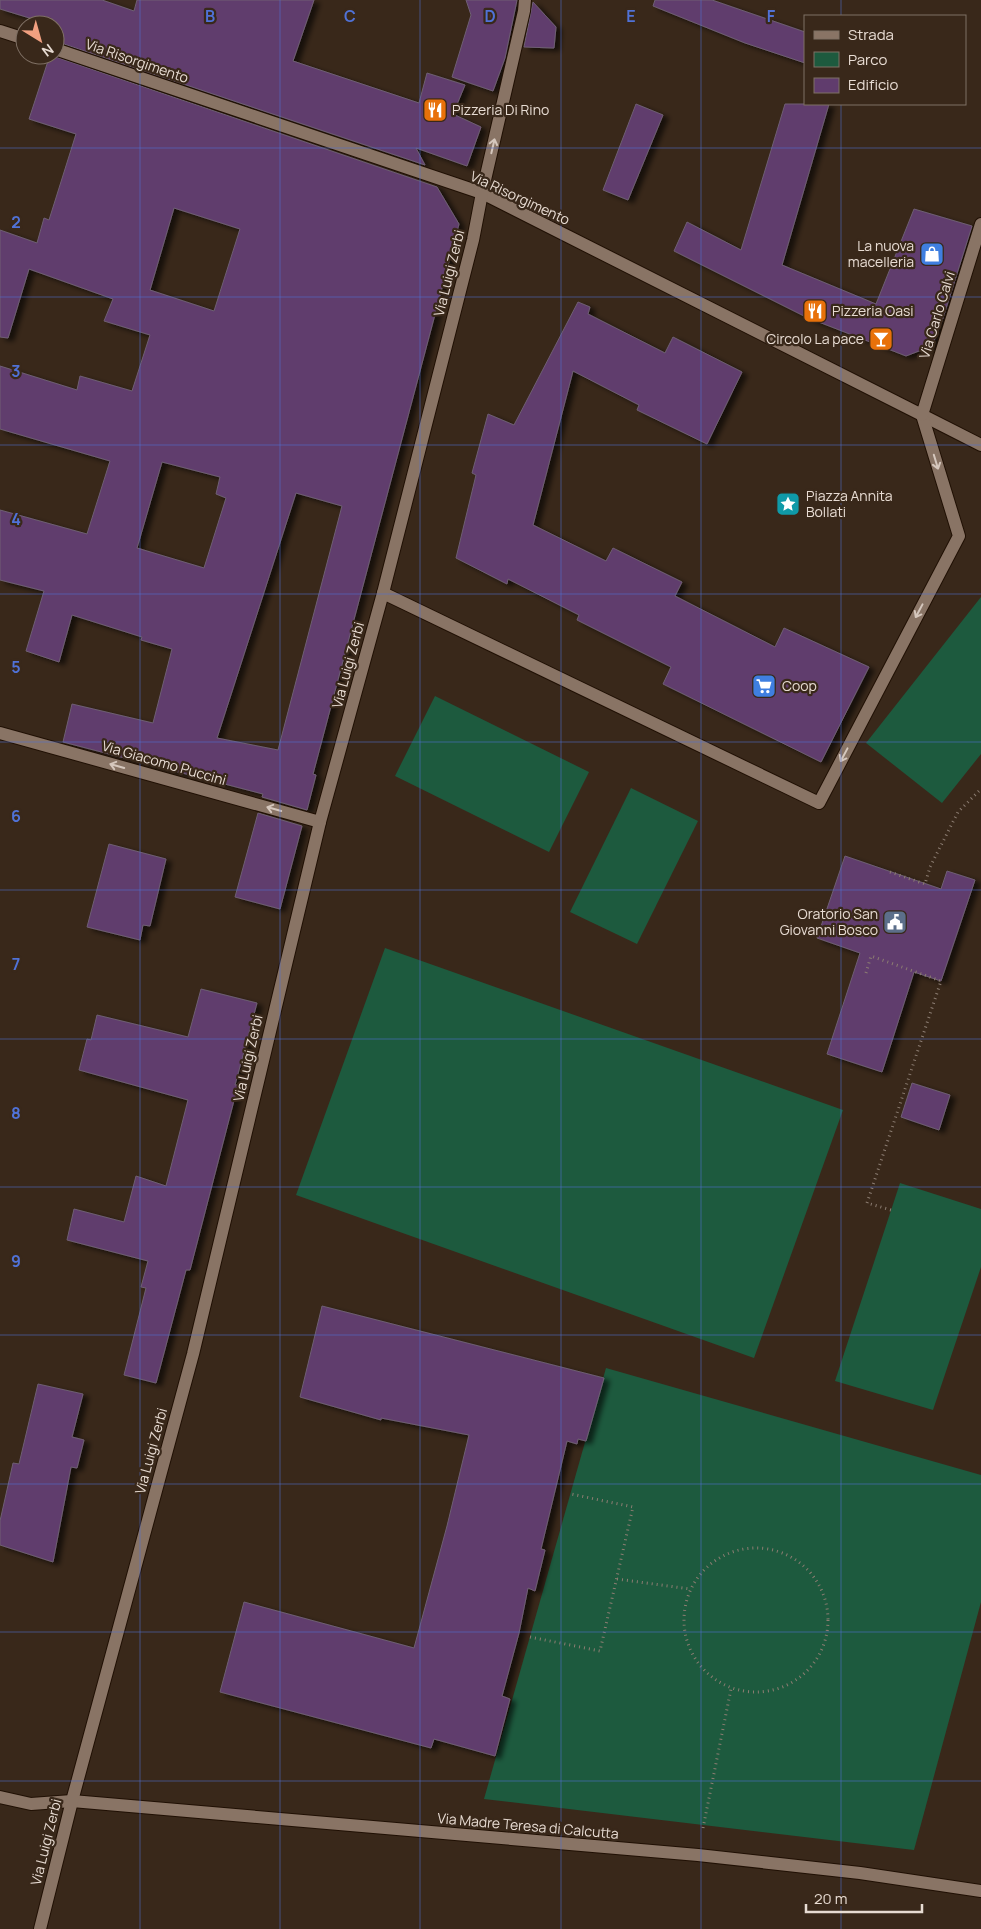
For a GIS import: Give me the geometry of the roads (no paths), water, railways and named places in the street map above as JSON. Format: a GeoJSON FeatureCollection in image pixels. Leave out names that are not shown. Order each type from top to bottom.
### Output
{"type":"FeatureCollection","features":[{"type":"Feature","properties":{"kind":"street","name":"Via Luigi Zerbi"},"geometry":{"type":"LineString","coordinates":[[40,1929],[72,1801],[193,1354],[320,822],[383,592],[471,250],[525,0]]}},
{"type":"Feature","properties":{"kind":"street"},"geometry":{"type":"LineString","coordinates":[[0,31],[15,36]]}},
{"type":"Feature","properties":{"kind":"street","name":"Via Risorgimento"},"geometry":{"type":"LineString","coordinates":[[65,52],[482,193],[981,445]]}},
{"type":"Feature","properties":{"kind":"street","name":"Via Carlo Calvi"},"geometry":{"type":"LineString","coordinates":[[922,415],[981,224]]}},
{"type":"Feature","properties":{"kind":"street"},"geometry":{"type":"LineString","coordinates":[[383,592],[819,803],[959,536],[922,415]]}},
{"type":"Feature","properties":{"kind":"street","name":"Via Giacomo Puccini"},"geometry":{"type":"LineString","coordinates":[[0,733],[320,822]]}},
{"type":"Feature","properties":{"kind":"street","name":"Via Madre Teresa di Calcutta"},"geometry":{"type":"LineString","coordinates":[[0,1798],[31,1804],[72,1801],[698,1855],[860,1873],[981,1891]]}},
{"type":"Feature","properties":{"kind":"place","name":"Pizzeria Di Rino"},"geometry":{"type":"Point","coordinates":[435,110]}},
{"type":"Feature","properties":{"kind":"place","name":"La nuova macelleria"},"geometry":{"type":"Point","coordinates":[932,254]}},
{"type":"Feature","properties":{"kind":"place","name":"Pizzeria Oasi"},"geometry":{"type":"Point","coordinates":[815,311]}},
{"type":"Feature","properties":{"kind":"place","name":"Circolo La pace"},"geometry":{"type":"Point","coordinates":[881,339]}},
{"type":"Feature","properties":{"kind":"place","name":"Piazza Annita Bollati"},"geometry":{"type":"Point","coordinates":[788,504]}},
{"type":"Feature","properties":{"kind":"place","name":"Coop"},"geometry":{"type":"Point","coordinates":[764,686]}},
{"type":"Feature","properties":{"kind":"place","name":"Oratorio San Giovanni Bosco"},"geometry":{"type":"Point","coordinates":[895,922]}}]}
